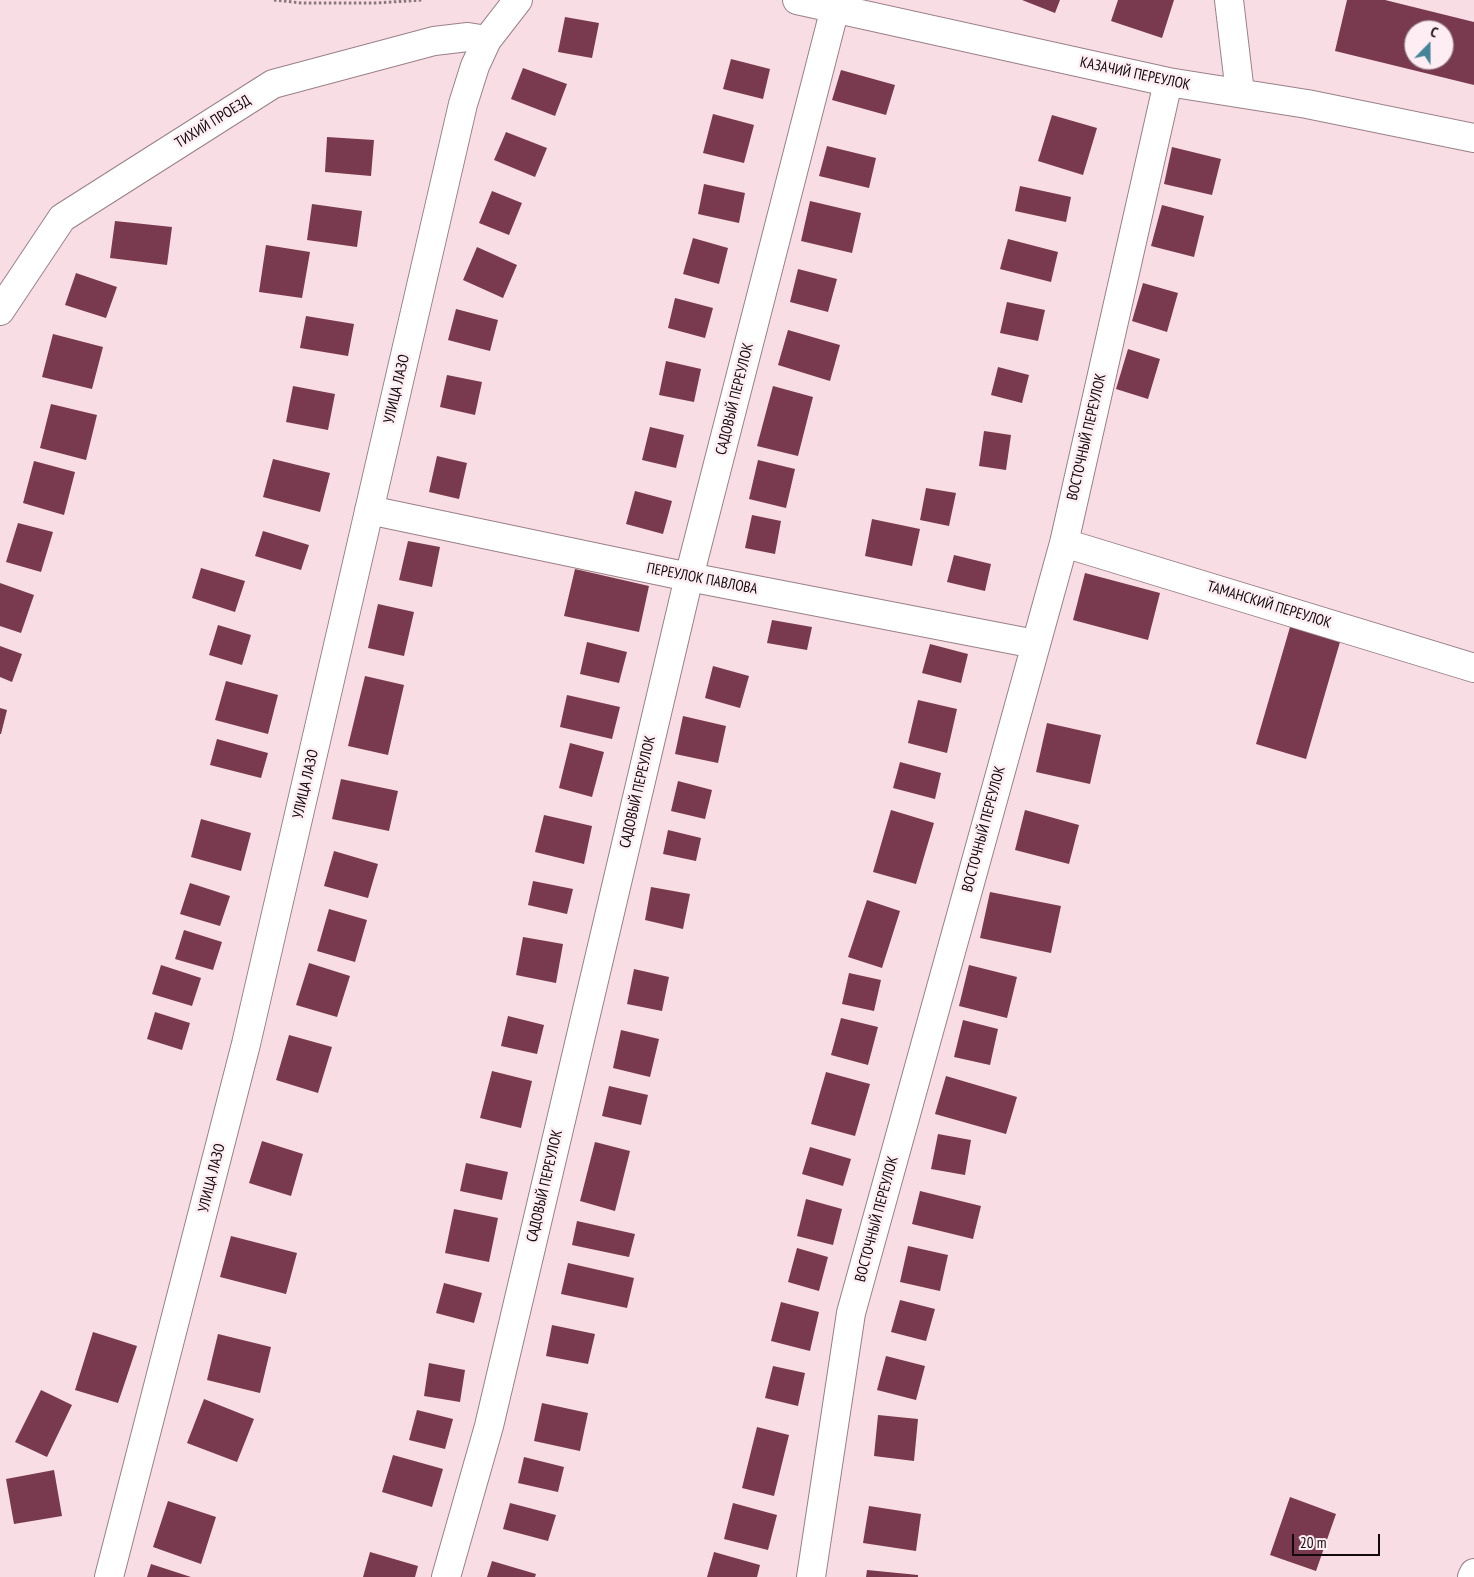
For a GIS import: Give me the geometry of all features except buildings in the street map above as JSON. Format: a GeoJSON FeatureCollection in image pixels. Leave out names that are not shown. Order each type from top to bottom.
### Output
{"type":"FeatureCollection","features":[{"type":"Feature","properties":{"kind":"street","name":"УЛИЦА ЛАЗО"},"geometry":{"type":"LineString","coordinates":[[109,1577],[246,1044],[463,104],[475,66],[487,40],[518,0]]}},
{"type":"Feature","properties":{"kind":"street","name":"КАЗАЧИЙ ПЕРЕУЛОК"},"geometry":{"type":"LineString","coordinates":[[797,0],[1168,82],[1307,104],[1474,138]]}},
{"type":"Feature","properties":{"kind":"street"},"geometry":{"type":"LineString","coordinates":[[1229,0],[1240,93]]}},
{"type":"Feature","properties":{"kind":"street","name":"САДОВЫЙ ПЕРЕУЛОК"},"geometry":{"type":"LineString","coordinates":[[446,1577],[489,1426],[689,577],[835,8]]}},
{"type":"Feature","properties":{"kind":"street","name":"ТИХИЙ ПРОЕЗД"},"geometry":{"type":"LineString","coordinates":[[0,311],[62,218],[273,84],[434,41],[468,37],[487,40]]}},
{"type":"Feature","properties":{"kind":"street","name":"ВОСТОЧНЫЙ ПЕРЕУЛОК"},"geometry":{"type":"LineString","coordinates":[[811,1577],[851,1313],[1064,543],[1168,82]]}},
{"type":"Feature","properties":{"kind":"street","name":"ПЕРЕУЛОК ПАВЛОВА"},"geometry":{"type":"LineString","coordinates":[[369,510],[689,577],[1035,644]]}},
{"type":"Feature","properties":{"kind":"street","name":"ТАМАНСКИЙ ПЕРЕУЛОК"},"geometry":{"type":"LineString","coordinates":[[1064,543],[1474,668]]}},
{"type":"Feature","properties":{"kind":"street"},"geometry":{"type":"LineString","coordinates":[[1472,1577],[1474,1573]]}},
{"type":"Feature","properties":{"kind":"path"},"geometry":{"type":"LineString","coordinates":[[274,0],[302,3],[376,4],[423,0]]}}]}
